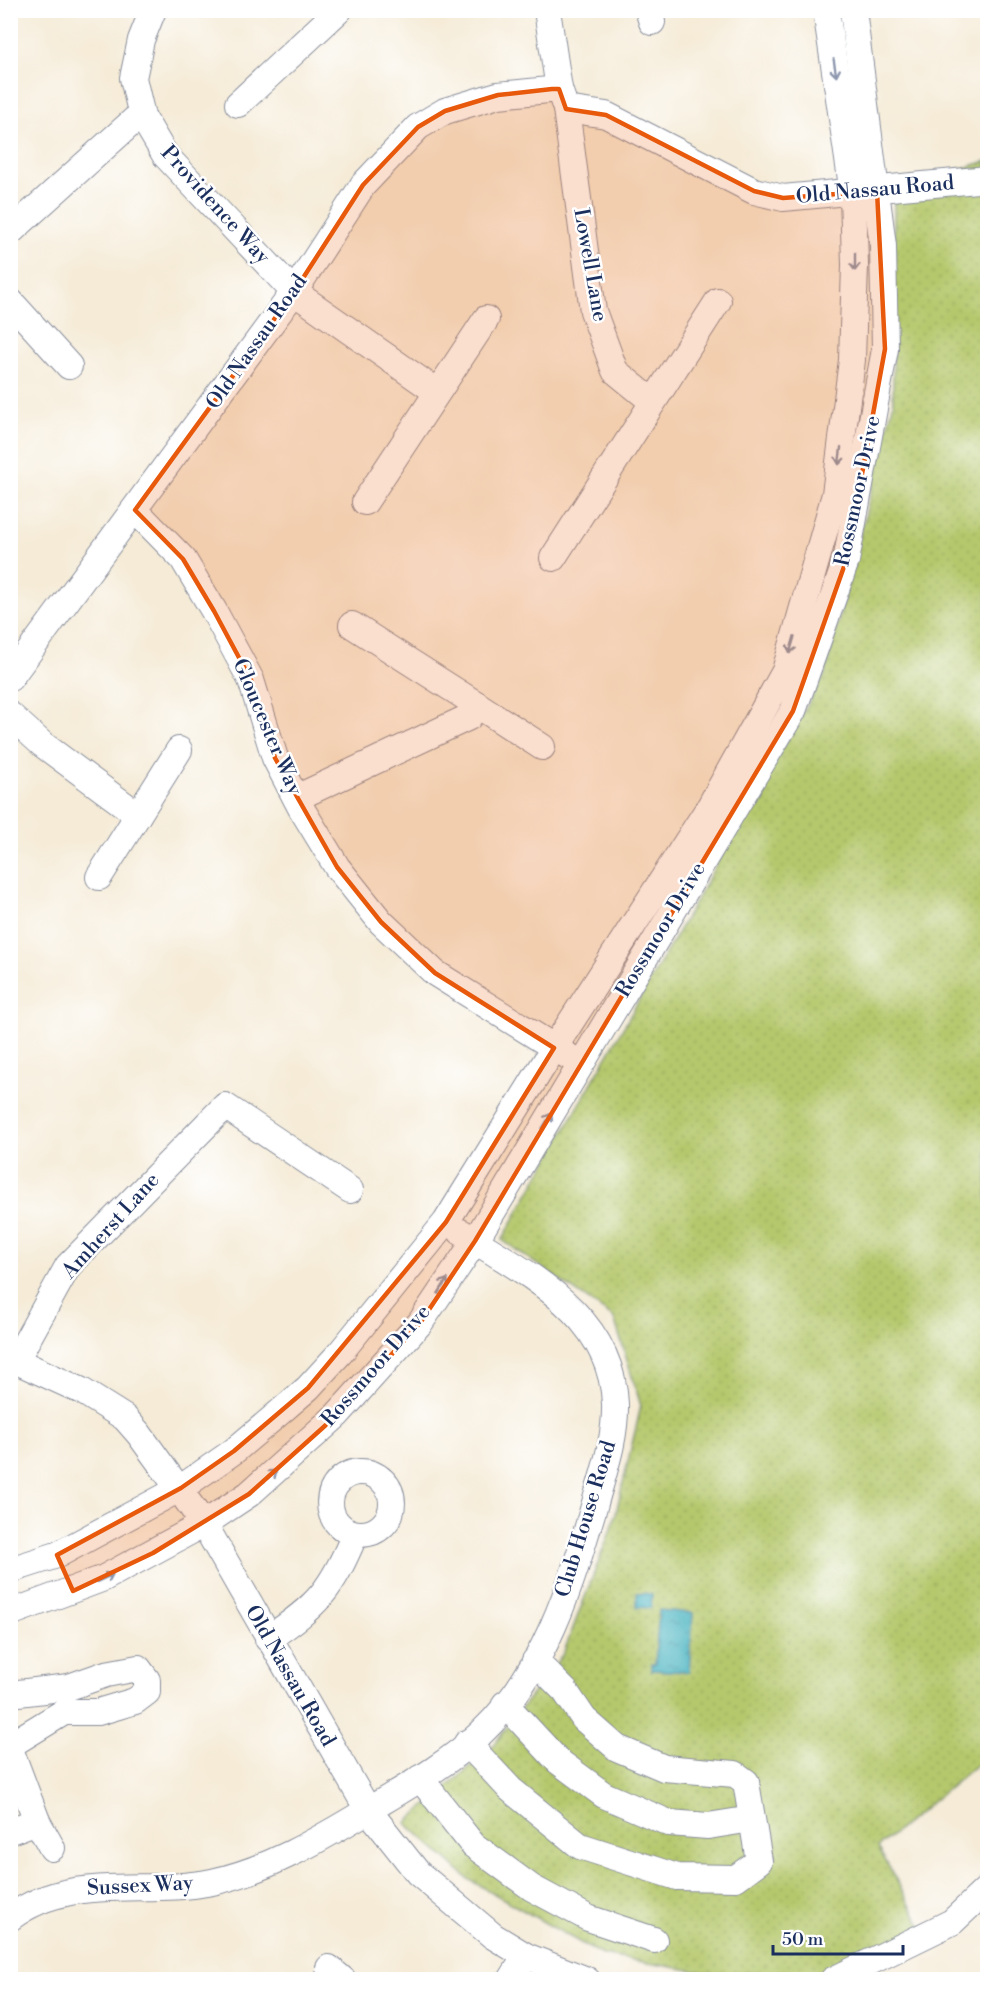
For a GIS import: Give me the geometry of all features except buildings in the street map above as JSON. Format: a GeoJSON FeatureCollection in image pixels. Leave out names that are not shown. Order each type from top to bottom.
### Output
{"type":"FeatureCollection","features":[{"type":"Feature","properties":{"kind":"street","name":"Providence Way"},"geometry":{"type":"LineString","coordinates":[[153,10],[141,40],[133,78],[141,114],[165,155],[294,292],[437,392]]}},
{"type":"Feature","properties":{"kind":"street"},"geometry":{"type":"LineString","coordinates":[[238,104],[339,10]]}},
{"type":"Feature","properties":{"kind":"street","name":"Lowell Lane"},"geometry":{"type":"LineString","coordinates":[[547,10],[593,311],[615,371],[653,402]]}},
{"type":"Feature","properties":{"kind":"street","name":"Rossmoor Drive"},"geometry":{"type":"LineString","coordinates":[[10,1613],[104,1578],[204,1524],[249,1494],[337,1415],[420,1323],[475,1241],[793,711],[846,561],[885,349],[883,246],[865,192],[826,10]]}},
{"type":"Feature","properties":{"kind":"street","name":"Rossmoor Drive"},"geometry":{"type":"LineString","coordinates":[[10,1570],[57,1556],[181,1488],[234,1451],[308,1388],[347,1344],[446,1222],[554,1048],[710,806],[784,671],[835,494],[852,360],[855,265],[865,192],[853,10]]}},
{"type":"Feature","properties":{"kind":"street","name":"Old Nassau Road"},"geometry":{"type":"LineString","coordinates":[[10,678],[294,292],[363,185],[418,127],[445,111],[498,95],[562,99],[606,115],[754,190],[783,198],[987,179]]}},
{"type":"Feature","properties":{"kind":"street"},"geometry":{"type":"LineString","coordinates":[[10,232],[141,114]]}},
{"type":"Feature","properties":{"kind":"street"},"geometry":{"type":"LineString","coordinates":[[10,301],[69,366]]}},
{"type":"Feature","properties":{"kind":"street"},"geometry":{"type":"LineString","coordinates":[[553,558],[718,301]]}},
{"type":"Feature","properties":{"kind":"street"},"geometry":{"type":"LineString","coordinates":[[365,502],[486,319]]}},
{"type":"Feature","properties":{"kind":"street","name":"Gloucester Way"},"geometry":{"type":"LineString","coordinates":[[135,510],[183,559],[251,680],[275,758],[296,798],[337,867],[381,922],[435,973],[581,1064]]}},
{"type":"Feature","properties":{"kind":"street"},"geometry":{"type":"LineString","coordinates":[[352,625],[473,711],[542,747]]}},
{"type":"Feature","properties":{"kind":"street"},"geometry":{"type":"LineString","coordinates":[[296,798],[473,711]]}},
{"type":"Feature","properties":{"kind":"street"},"geometry":{"type":"LineString","coordinates":[[10,715],[42,744],[138,815]]}},
{"type":"Feature","properties":{"kind":"street"},"geometry":{"type":"LineString","coordinates":[[99,877],[179,750]]}},
{"type":"Feature","properties":{"kind":"street","name":"Amherst Lane"},"geometry":{"type":"LineString","coordinates":[[13,1359],[68,1266],[225,1106],[350,1190]]}},
{"type":"Feature","properties":{"kind":"street","name":"Club House Road"},"geometry":{"type":"LineString","coordinates":[[368,1810],[420,1778],[482,1732],[506,1704],[550,1636],[588,1526],[611,1444],[615,1404],[608,1367],[593,1332],[562,1298],[446,1222]]}},
{"type":"Feature","properties":{"kind":"street","name":"Old Nassau Road"},"geometry":{"type":"LineString","coordinates":[[13,1359],[82,1390],[125,1418],[181,1488],[204,1524],[368,1810],[418,1873],[485,1930],[526,1956],[587,1980]]}},
{"type":"Feature","properties":{"kind":"street"},"geometry":{"type":"LineString","coordinates":[[268,1639],[299,1618],[324,1596],[341,1567],[354,1534]]}},
{"type":"Feature","properties":{"kind":"street"},"geometry":{"type":"LineString","coordinates":[[57,1556],[73,1591]]}},
{"type":"Feature","properties":{"kind":"street"},"geometry":{"type":"LineString","coordinates":[[467,1743],[510,1789],[580,1846],[677,1877],[736,1878],[750,1871],[759,1861],[746,1782],[735,1774],[664,1768],[617,1748],[584,1719],[565,1691],[534,1661]]}},
{"type":"Feature","properties":{"kind":"street"},"geometry":{"type":"LineString","coordinates":[[10,1694],[64,1700],[10,1747],[16,1785],[52,1848]]}},
{"type":"Feature","properties":{"kind":"street"},"geometry":{"type":"LineString","coordinates":[[506,1704],[558,1761],[604,1795],[669,1823],[708,1826],[752,1819]]}},
{"type":"Feature","properties":{"kind":"street"},"geometry":{"type":"LineString","coordinates":[[420,1778],[473,1845],[532,1888],[588,1918],[654,1940]]}},
{"type":"Feature","properties":{"kind":"street","name":"Sussex Way"},"geometry":{"type":"LineString","coordinates":[[10,1918],[58,1894],[78,1889],[163,1888],[212,1882],[242,1873],[315,1842],[368,1810]]}},
{"type":"Feature","properties":{"kind":"street"},"geometry":{"type":"LineString","coordinates":[[10,1831],[37,1821]]}},
{"type":"Feature","properties":{"kind":"street"},"geometry":{"type":"LineString","coordinates":[[833,1980],[952,1922],[987,1888]]}},
{"type":"Feature","properties":{"kind":"street"},"geometry":{"type":"LineString","coordinates":[[511,1980],[526,1956]]}},
{"type":"Feature","properties":{"kind":"highlighted area"},"geometry":{"type":"Polygon","coordinates":[[[559,89],[566,109],[606,115],[754,191],[783,198],[877,191],[885,349],[846,561],[793,711],[475,1241],[420,1323],[337,1415],[249,1494],[153,1553],[73,1591],[57,1555],[181,1488],[234,1451],[308,1388],[446,1222],[554,1048],[435,973],[381,922],[337,867],[275,758],[251,680],[214,611],[183,559],[135,510],[294,292],[363,185],[418,127],[445,111],[498,95],[559,89]]]}},
{"type":"Feature","properties":{"kind":"green space"},"geometry":{"type":"Polygon","coordinates":[[[987,161],[987,1756],[878,1847],[925,1932],[850,1971],[713,1974],[602,1955],[468,1879],[406,1823],[491,1748],[563,1654],[614,1521],[641,1406],[614,1318],[502,1240],[825,674],[893,405],[894,189],[987,161]]]}},
{"type":"Feature","properties":{"kind":"water"},"geometry":{"type":"Polygon","coordinates":[[[637,1593],[652,1594],[651,1608],[637,1607],[637,1593]]]}},
{"type":"Feature","properties":{"kind":"water"},"geometry":{"type":"Polygon","coordinates":[[[659,1610],[693,1613],[689,1672],[651,1670],[651,1664],[655,1664],[659,1610]]]}}]}
